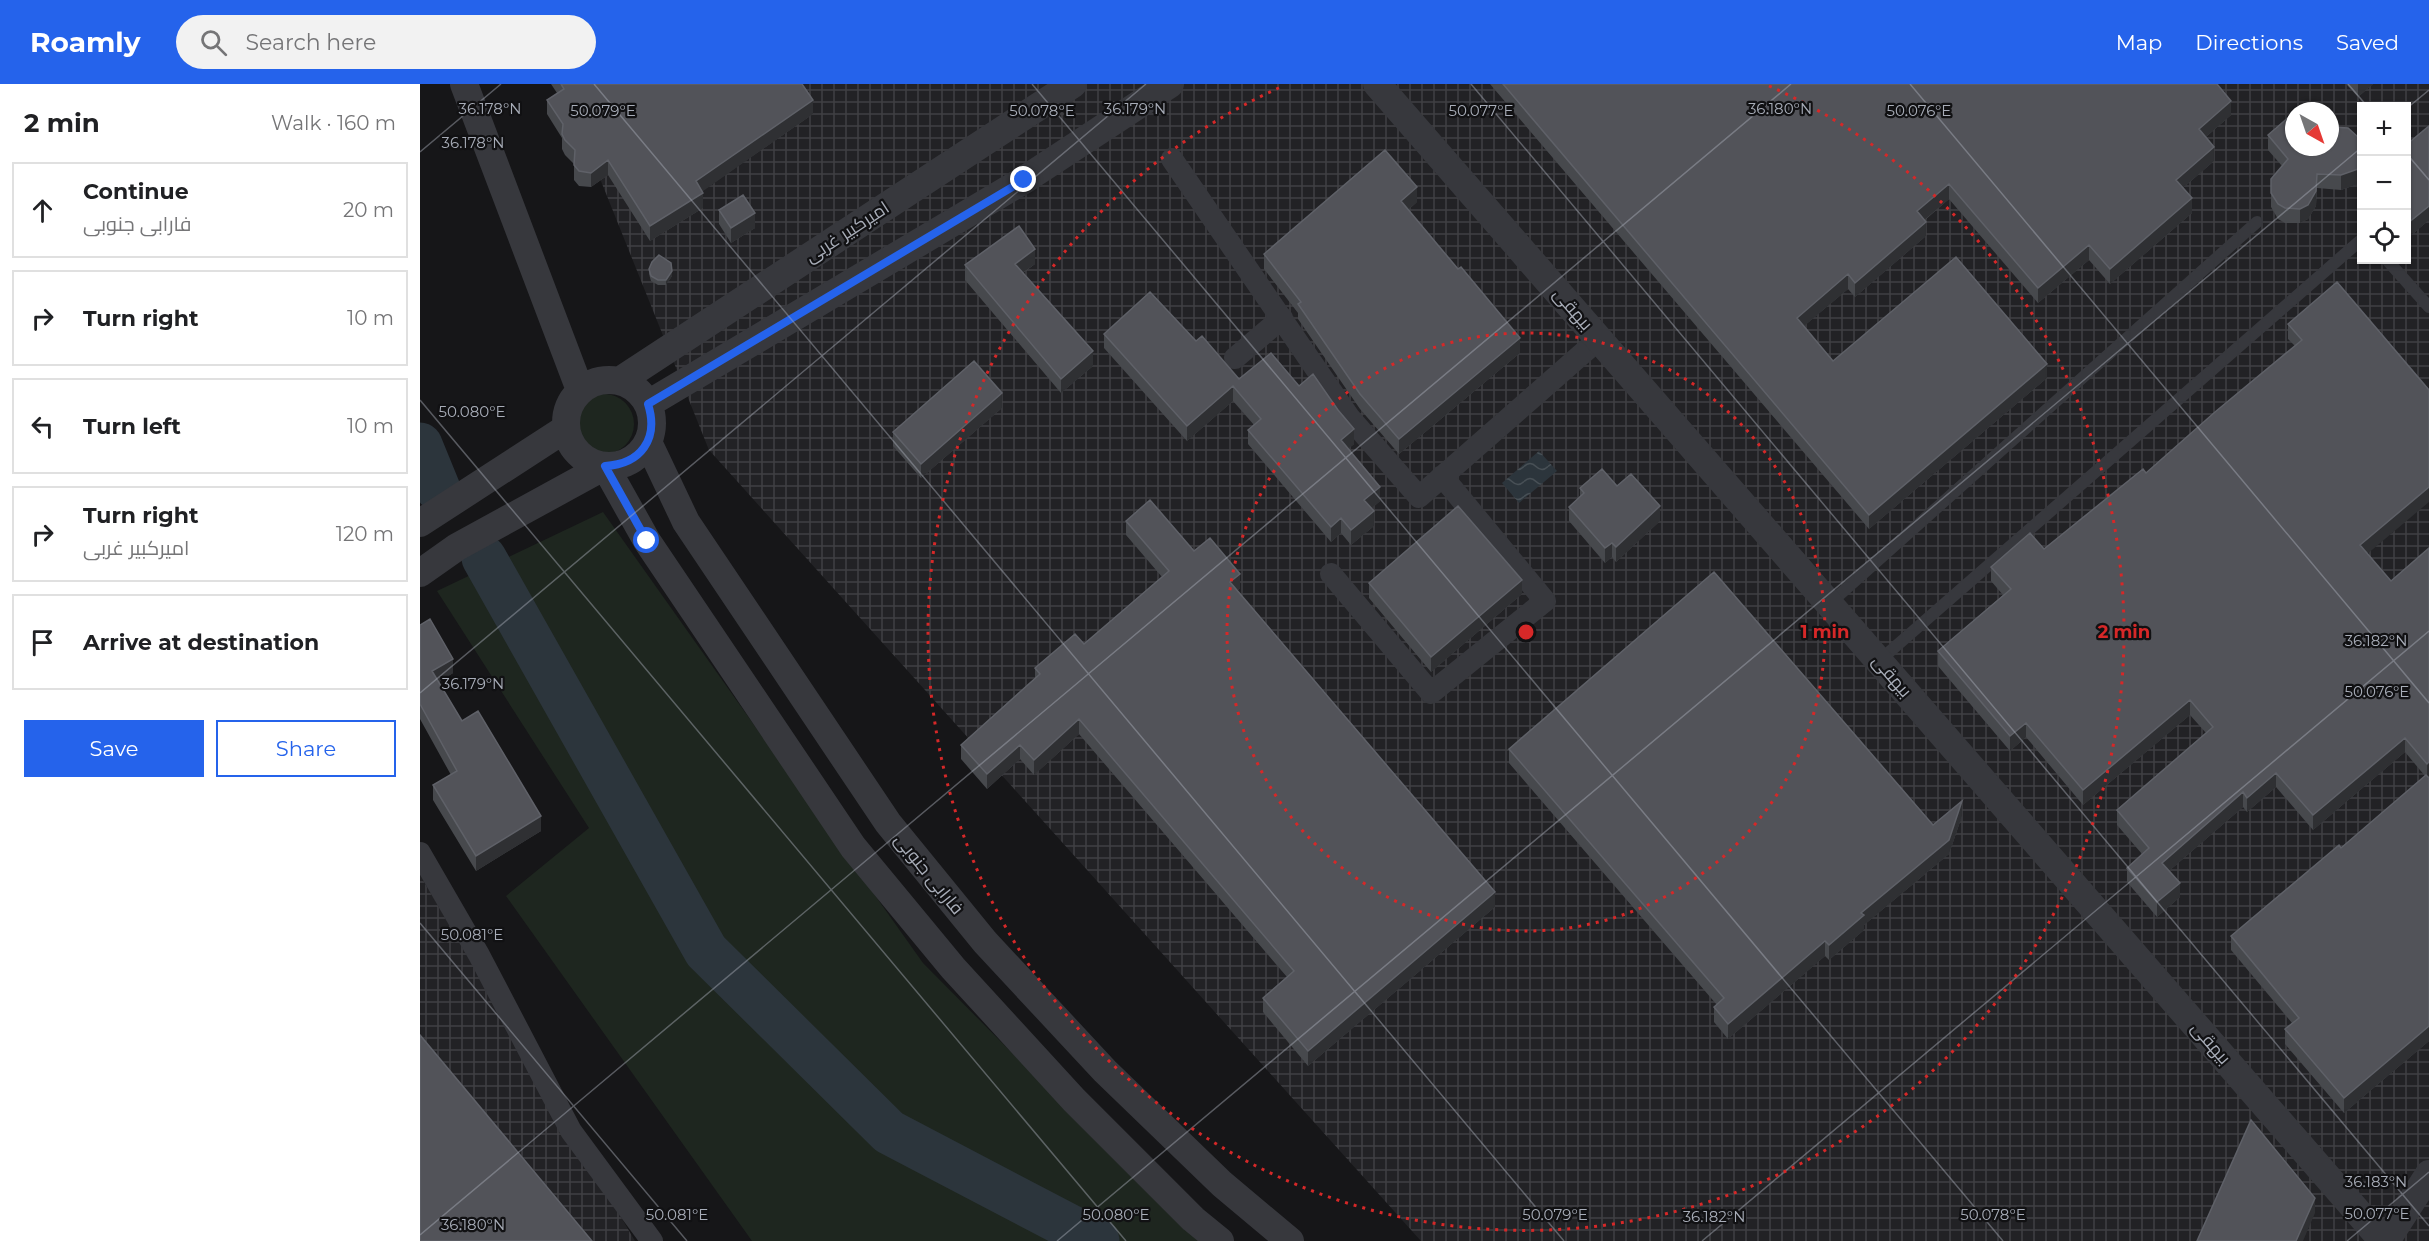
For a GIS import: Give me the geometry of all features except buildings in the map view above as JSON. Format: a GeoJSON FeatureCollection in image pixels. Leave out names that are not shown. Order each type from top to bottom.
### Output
{"type":"FeatureCollection","features":[{"type":"Feature","properties":{"kind":"street"},"geometry":{"type":"LineString","coordinates":[[464,84],[580,390]]}},
{"type":"Feature","properties":{"kind":"street","name":"امیرکبیر غربی"},"geometry":{"type":"LineString","coordinates":[[621,380],[1073,84]]}},
{"type":"Feature","properties":{"kind":"street"},"geometry":{"type":"LineString","coordinates":[[648,404],[1024,180],[1170,84]]}},
{"type":"Feature","properties":{"kind":"street","name":"بیهقی"},"geometry":{"type":"LineString","coordinates":[[1377,84],[2385,1241]]}},
{"type":"Feature","properties":{"kind":"street"},"geometry":{"type":"LineString","coordinates":[[1172,159],[1349,417],[1419,497],[1599,339]]}},
{"type":"Feature","properties":{"kind":"street"},"geometry":{"type":"LineString","coordinates":[[1235,358],[1282,318]]}},
{"type":"Feature","properties":{"kind":"street"},"geometry":{"type":"LineString","coordinates":[[621,380],[642,394],[648,404],[652,417],[648,442],[630,461],[605,466],[591,462],[579,454],[570,443],[566,429],[566,415],[571,401],[580,390],[599,381],[621,380]]}},
{"type":"Feature","properties":{"kind":"street"},"geometry":{"type":"LineString","coordinates":[[420,523],[566,429]]}},
{"type":"Feature","properties":{"kind":"street","name":"فارابی جنوبی"},"geometry":{"type":"LineString","coordinates":[[648,442],[686,522],[888,823],[985,942],[1105,1071],[1222,1184],[1290,1241]]}},
{"type":"Feature","properties":{"kind":"street"},"geometry":{"type":"LineString","coordinates":[[420,573],[457,548],[605,466]]}},
{"type":"Feature","properties":{"kind":"street"},"geometry":{"type":"LineString","coordinates":[[605,466],[647,541],[854,846],[953,968],[1074,1100],[1193,1219],[1220,1241]]}},
{"type":"Feature","properties":{"kind":"street"},"geometry":{"type":"LineString","coordinates":[[1331,574],[1431,693],[1545,601],[1442,476]]}},
{"type":"Feature","properties":{"kind":"street"},"geometry":{"type":"LineString","coordinates":[[420,853],[479,955],[571,1131],[652,1241]]}},
{"type":"Feature","properties":{"kind":"street"},"geometry":{"type":"LineString","coordinates":[[2385,1241],[2429,1174]]}},
{"type":"Feature","properties":{"kind":"lane"},"geometry":{"type":"LineString","coordinates":[[1829,603],[2256,222]]}},
{"type":"Feature","properties":{"kind":"lane"},"geometry":{"type":"LineString","coordinates":[[1879,661],[2357,243]]}},
{"type":"Feature","properties":{"kind":"lane"},"geometry":{"type":"LineString","coordinates":[[2391,264],[2429,307]]}},
{"type":"Feature","properties":{"kind":"shaded area"},"geometry":{"type":"Polygon","coordinates":[[[562,84],[2429,84],[2429,1241],[1421,1241],[709,450],[562,84]]]}},
{"type":"Feature","properties":{"kind":"shaded area"},"geometry":{"type":"Polygon","coordinates":[[[598,394],[610,394],[621,399],[629,407],[634,424],[632,436],[621,449],[610,454],[598,454],[587,449],[579,441],[574,430],[574,418],[579,407],[587,399],[598,394]]]}},
{"type":"Feature","properties":{"kind":"shaded area"},"geometry":{"type":"Polygon","coordinates":[[[603,512],[923,963],[1121,1163],[1208,1241],[752,1241],[506,896],[589,828],[437,591],[603,512]]]}},
{"type":"Feature","properties":{"kind":"shaded area"},"geometry":{"type":"Polygon","coordinates":[[[420,875],[635,1241],[420,1241],[420,875]]]}},
{"type":"Feature","properties":{"kind":"water"},"geometry":{"type":"Polygon","coordinates":[[[1539,451],[1557,471],[1519,503],[1502,483],[1539,451]]]}},
{"type":"Feature","properties":{"kind":"waterway"},"geometry":{"type":"LineString","coordinates":[[420,445],[438,489]]}},
{"type":"Feature","properties":{"kind":"waterway"},"geometry":{"type":"LineString","coordinates":[[484,558],[706,951],[889,1132],[1097,1241]]}},
{"type":"Feature","properties":{"kind":"route"},"geometry":{"type":"LineString","coordinates":[[647,541],[605,466],[630,461],[648,442],[652,430],[652,417],[648,404],[1024,180]]}}]}
